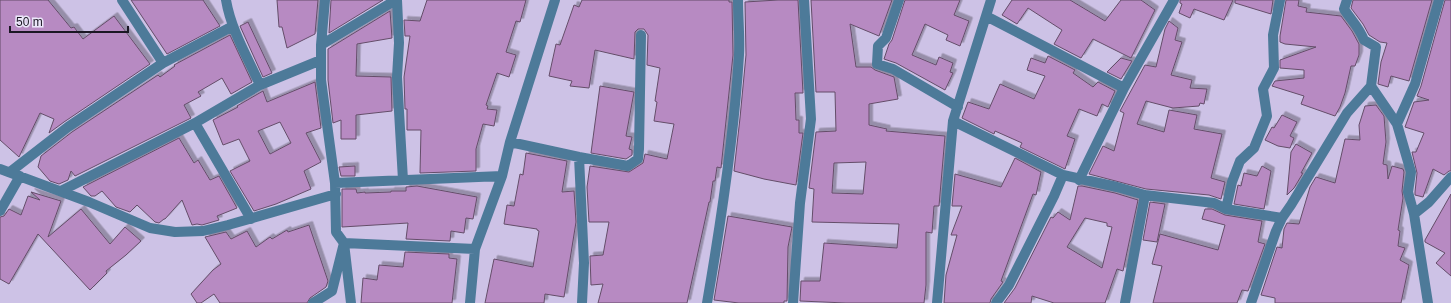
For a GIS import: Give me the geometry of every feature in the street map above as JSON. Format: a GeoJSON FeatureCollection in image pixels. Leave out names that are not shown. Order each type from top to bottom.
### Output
{"type":"FeatureCollection","features":[{"type":"Feature","properties":{"kind":"street"},"geometry":{"type":"LineString","coordinates":[[122,0],[163,63]]}},
{"type":"Feature","properties":{"kind":"street"},"geometry":{"type":"LineString","coordinates":[[226,0],[233,26],[260,85]]}},
{"type":"Feature","properties":{"kind":"street"},"geometry":{"type":"LineString","coordinates":[[325,0],[321,45],[321,80],[335,183],[336,232],[344,243],[351,303]]}},
{"type":"Feature","properties":{"kind":"street"},"geometry":{"type":"LineString","coordinates":[[321,45],[396,0],[400,43],[397,77],[403,180]]}},
{"type":"Feature","properties":{"kind":"street"},"geometry":{"type":"LineString","coordinates":[[470,303],[475,250],[502,176],[510,142],[555,0]]}},
{"type":"Feature","properties":{"kind":"street"},"geometry":{"type":"LineString","coordinates":[[707,303],[734,113],[739,53],[738,0]]}},
{"type":"Feature","properties":{"kind":"street"},"geometry":{"type":"LineString","coordinates":[[793,303],[800,203],[811,119],[804,0]]}},
{"type":"Feature","properties":{"kind":"street"},"geometry":{"type":"LineString","coordinates":[[899,0],[886,38],[878,46],[877,64],[893,69],[958,107]]}},
{"type":"Feature","properties":{"kind":"street"},"geometry":{"type":"LineString","coordinates":[[937,303],[953,121],[991,0]]}},
{"type":"Feature","properties":{"kind":"street"},"geometry":{"type":"LineString","coordinates":[[1226,209],[1232,182],[1240,161],[1254,148],[1267,116],[1263,89],[1274,68],[1273,35],[1280,0]]}},
{"type":"Feature","properties":{"kind":"street"},"geometry":{"type":"LineString","coordinates":[[1251,303],[1282,218],[1291,206],[1346,113],[1371,86],[1376,47],[1364,40],[1360,30],[1344,9],[1348,0]]}},
{"type":"Feature","properties":{"kind":"street"},"geometry":{"type":"LineString","coordinates":[[1397,124],[1415,84],[1439,0]]}},
{"type":"Feature","properties":{"kind":"street"},"geometry":{"type":"LineString","coordinates":[[1079,180],[1124,88],[1172,1]]}},
{"type":"Feature","properties":{"kind":"street"},"geometry":{"type":"LineString","coordinates":[[986,16],[1124,88]]}},
{"type":"Feature","properties":{"kind":"street"},"geometry":{"type":"LineString","coordinates":[[5,170],[163,63],[233,26]]}},
{"type":"Feature","properties":{"kind":"street"},"geometry":{"type":"LineString","coordinates":[[510,142],[628,166],[638,159],[641,35]]}},
{"type":"Feature","properties":{"kind":"street"},"geometry":{"type":"LineString","coordinates":[[61,191],[195,123],[260,85],[321,60]]}},
{"type":"Feature","properties":{"kind":"street"},"geometry":{"type":"LineString","coordinates":[[1371,86],[1397,124],[1411,172],[1408,192],[1414,214],[1428,303]]}},
{"type":"Feature","properties":{"kind":"street"},"geometry":{"type":"LineString","coordinates":[[953,121],[1063,175],[1079,180],[1117,187],[1145,195],[1214,203],[1226,209],[1282,218]]}},
{"type":"Feature","properties":{"kind":"street"},"geometry":{"type":"LineString","coordinates":[[195,123],[251,219]]}},
{"type":"Feature","properties":{"kind":"street"},"geometry":{"type":"LineString","coordinates":[[579,157],[584,263],[582,303]]}},
{"type":"Feature","properties":{"kind":"street"},"geometry":{"type":"LineString","coordinates":[[5,170],[61,191],[150,228],[175,232],[203,231],[251,219],[336,194]]}},
{"type":"Feature","properties":{"kind":"street"},"geometry":{"type":"LineString","coordinates":[[996,303],[1012,278],[1054,196],[1063,175]]}},
{"type":"Feature","properties":{"kind":"street"},"geometry":{"type":"LineString","coordinates":[[0,211],[20,176]]}},
{"type":"Feature","properties":{"kind":"street"},"geometry":{"type":"LineString","coordinates":[[335,183],[502,176]]}},
{"type":"Feature","properties":{"kind":"street"},"geometry":{"type":"LineString","coordinates":[[1414,214],[1429,202],[1451,177]]}},
{"type":"Feature","properties":{"kind":"street"},"geometry":{"type":"LineString","coordinates":[[1125,303],[1145,195]]}},
{"type":"Feature","properties":{"kind":"street"},"geometry":{"type":"LineString","coordinates":[[344,243],[475,250]]}},
{"type":"Feature","properties":{"kind":"street"},"geometry":{"type":"LineString","coordinates":[[313,303],[332,291],[344,243]]}},
{"type":"Feature","properties":{"kind":"building"},"geometry":{"type":"Polygon","coordinates":[[[0,0],[48,0],[71,28],[74,27],[83,39],[114,16],[150,64],[49,133],[54,119],[40,113],[19,157],[0,140],[0,0]]]}},
{"type":"Feature","properties":{"kind":"building"},"geometry":{"type":"Polygon","coordinates":[[[131,0],[203,0],[220,26],[167,54],[131,0]]]}},
{"type":"Feature","properties":{"kind":"building"},"geometry":{"type":"Polygon","coordinates":[[[277,0],[318,0],[315,34],[287,48],[282,27],[279,27],[277,0]]]}},
{"type":"Feature","properties":{"kind":"building"},"geometry":{"type":"Polygon","coordinates":[[[331,0],[383,0],[329,33],[331,0]]]}},
{"type":"Feature","properties":{"kind":"building"},"geometry":{"type":"Polygon","coordinates":[[[427,0],[526,0],[520,22],[516,21],[506,52],[516,55],[509,77],[497,73],[486,105],[488,106],[487,109],[497,110],[494,126],[483,124],[476,149],[476,171],[420,173],[421,130],[407,130],[404,77],[410,36],[405,36],[404,20],[420,21],[427,0]]]}},
{"type":"Feature","properties":{"kind":"building"},"geometry":{"type":"Polygon","coordinates":[[[582,0],[729,0],[729,2],[732,2],[733,55],[721,168],[717,167],[715,181],[713,181],[710,202],[687,303],[598,303],[603,284],[591,285],[590,256],[603,255],[609,222],[589,222],[587,187],[590,166],[629,172],[643,163],[645,154],[667,159],[674,124],[654,121],[657,102],[655,101],[660,68],[647,65],[648,35],[644,29],[638,29],[635,32],[634,59],[595,50],[589,88],[570,86],[572,81],[549,76],[556,44],[560,45],[574,5],[579,7],[582,0]]]}},
{"type":"Feature","properties":{"kind":"building"},"geometry":{"type":"Polygon","coordinates":[[[798,0],[803,93],[795,93],[796,120],[799,120],[799,133],[803,133],[796,185],[734,171],[746,55],[745,2],[798,0]]]}},
{"type":"Feature","properties":{"kind":"building"},"geometry":{"type":"Polygon","coordinates":[[[811,0],[892,0],[879,36],[850,24],[856,67],[871,67],[894,77],[898,99],[869,104],[869,125],[887,129],[886,131],[945,136],[939,206],[934,206],[932,233],[926,232],[926,285],[924,303],[846,303],[800,301],[801,281],[820,281],[824,243],[897,248],[899,224],[812,222],[814,189],[809,188],[816,132],[836,131],[835,92],[816,92],[811,0]],[[866,162],[834,163],[832,193],[863,194],[866,162]]]}},
{"type":"Feature","properties":{"kind":"building"},"geometry":{"type":"Polygon","coordinates":[[[905,0],[960,0],[954,15],[969,21],[960,46],[946,40],[948,35],[925,24],[912,55],[936,65],[939,57],[953,63],[950,72],[953,73],[945,90],[896,63],[884,59],[905,0]]]}},
{"type":"Feature","properties":{"kind":"building"},"geometry":{"type":"Polygon","coordinates":[[[1012,0],[1070,0],[1105,21],[1121,0],[1141,0],[1155,10],[1131,58],[1093,39],[1081,58],[1054,44],[1062,30],[1028,8],[1017,24],[1002,15],[1012,0]]]}},
{"type":"Feature","properties":{"kind":"building"},"geometry":{"type":"Polygon","coordinates":[[[1180,0],[1233,0],[1224,20],[1194,9],[1190,18],[1179,13],[1182,4],[1180,3],[1180,0]]]}},
{"type":"Feature","properties":{"kind":"building"},"geometry":{"type":"Polygon","coordinates":[[[1235,0],[1273,0],[1271,14],[1235,3],[1235,0]]]}},
{"type":"Feature","properties":{"kind":"building"},"geometry":{"type":"Polygon","coordinates":[[[1286,0],[1299,0],[1298,6],[1307,8],[1306,12],[1341,16],[1359,44],[1359,55],[1355,66],[1351,66],[1345,93],[1335,116],[1301,104],[1304,96],[1272,86],[1275,81],[1304,78],[1304,70],[1280,68],[1280,60],[1316,47],[1285,44],[1280,42],[1286,0]]]}},
{"type":"Feature","properties":{"kind":"building"},"geometry":{"type":"Polygon","coordinates":[[[1353,0],[1432,0],[1409,81],[1391,76],[1388,87],[1378,84],[1381,62],[1387,43],[1380,42],[1369,35],[1351,8],[1353,0]]]}},
{"type":"Feature","properties":{"kind":"building"},"geometry":{"type":"Polygon","coordinates":[[[1445,0],[1451,0],[1451,171],[1444,175],[1433,169],[1423,197],[1415,195],[1417,173],[1412,152],[1416,152],[1424,133],[1405,127],[1414,102],[1429,100],[1417,96],[1445,0]]]}},
{"type":"Feature","properties":{"kind":"building"},"geometry":{"type":"Polygon","coordinates":[[[390,11],[392,38],[357,44],[356,76],[391,77],[392,111],[356,115],[356,139],[341,139],[341,120],[333,123],[328,80],[328,49],[390,11]]]}},
{"type":"Feature","properties":{"kind":"building"},"geometry":{"type":"Polygon","coordinates":[[[1169,21],[1178,28],[1175,40],[1182,42],[1171,75],[1192,80],[1190,88],[1207,89],[1204,104],[1200,103],[1199,106],[1173,108],[1146,101],[1137,124],[1164,132],[1169,110],[1197,115],[1194,129],[1222,134],[1211,178],[1225,182],[1221,199],[1209,195],[1146,189],[1089,174],[1103,146],[1114,151],[1124,113],[1120,111],[1145,65],[1156,67],[1165,29],[1169,21]]]}},
{"type":"Feature","properties":{"kind":"building"},"geometry":{"type":"Polygon","coordinates":[[[248,22],[272,73],[263,77],[240,26],[248,22]]]}},
{"type":"Feature","properties":{"kind":"building"},"geometry":{"type":"Polygon","coordinates":[[[230,35],[252,82],[231,94],[222,78],[198,92],[201,96],[184,105],[191,118],[75,176],[71,171],[68,180],[59,184],[50,181],[38,167],[41,156],[72,132],[158,75],[160,77],[175,66],[174,65],[230,35]]]}},
{"type":"Feature","properties":{"kind":"building"},"geometry":{"type":"Polygon","coordinates":[[[1048,56],[1075,70],[1073,73],[1093,87],[1098,82],[1115,91],[1108,107],[1102,104],[1097,116],[1079,109],[1067,136],[1075,139],[1065,169],[1020,147],[1022,143],[995,131],[994,134],[962,118],[968,102],[989,109],[1000,84],[1034,99],[1045,76],[1027,70],[1031,58],[1045,63],[1048,56]]]}},
{"type":"Feature","properties":{"kind":"building"},"geometry":{"type":"Polygon","coordinates":[[[1121,58],[1132,61],[1121,79],[1107,72],[1121,58]]]}},
{"type":"Feature","properties":{"kind":"building"},"geometry":{"type":"Polygon","coordinates":[[[315,82],[321,128],[306,133],[321,162],[304,171],[311,189],[276,204],[254,211],[230,171],[250,161],[239,139],[223,145],[213,120],[238,107],[237,106],[263,91],[267,102],[315,82]],[[280,122],[258,131],[270,154],[291,143],[280,122]]]}},
{"type":"Feature","properties":{"kind":"building"},"geometry":{"type":"Polygon","coordinates":[[[600,86],[634,92],[626,136],[632,137],[629,149],[632,150],[632,155],[626,159],[591,153],[600,86]]]}},
{"type":"Feature","properties":{"kind":"building"},"geometry":{"type":"Polygon","coordinates":[[[1376,105],[1384,116],[1386,142],[1383,164],[1387,165],[1388,179],[1392,166],[1403,169],[1404,172],[1402,191],[1403,198],[1398,230],[1400,231],[1398,246],[1405,248],[1400,260],[1409,265],[1401,303],[1275,303],[1275,298],[1261,295],[1277,247],[1282,248],[1284,229],[1287,223],[1299,224],[1310,187],[1316,177],[1335,183],[1345,139],[1360,140],[1359,125],[1365,106],[1376,105]]]}},
{"type":"Feature","properties":{"kind":"building"},"geometry":{"type":"Polygon","coordinates":[[[1282,115],[1297,122],[1290,136],[1294,138],[1290,148],[1278,146],[1265,140],[1272,127],[1274,128],[1282,115]]]}},
{"type":"Feature","properties":{"kind":"building"},"geometry":{"type":"Polygon","coordinates":[[[179,138],[194,163],[198,160],[210,180],[219,176],[237,208],[217,216],[219,220],[202,225],[192,225],[182,200],[165,219],[159,223],[155,222],[137,205],[130,212],[116,207],[102,191],[95,196],[91,196],[83,187],[179,138]]]}},
{"type":"Feature","properties":{"kind":"building"},"geometry":{"type":"Polygon","coordinates":[[[1296,144],[1312,153],[1301,173],[1303,173],[1294,188],[1287,195],[1291,152],[1296,144]]]}},
{"type":"Feature","properties":{"kind":"building"},"geometry":{"type":"Polygon","coordinates":[[[526,153],[567,161],[562,192],[574,191],[576,222],[564,297],[545,294],[544,303],[485,303],[494,259],[533,267],[539,231],[537,229],[504,224],[507,205],[514,206],[520,174],[523,175],[526,153]]]}},
{"type":"Feature","properties":{"kind":"building"},"geometry":{"type":"Polygon","coordinates":[[[1015,158],[1041,172],[1036,195],[1033,194],[1001,281],[1003,282],[991,299],[990,303],[944,303],[946,275],[957,235],[951,235],[962,206],[952,206],[955,174],[1001,187],[1015,158]]]}},
{"type":"Feature","properties":{"kind":"building"},"geometry":{"type":"Polygon","coordinates":[[[355,166],[355,176],[341,176],[339,167],[355,166]]]}},
{"type":"Feature","properties":{"kind":"building"},"geometry":{"type":"Polygon","coordinates":[[[1262,166],[1271,171],[1264,209],[1234,204],[1238,185],[1241,186],[1244,173],[1257,176],[1262,166]]]}},
{"type":"Feature","properties":{"kind":"building"},"geometry":{"type":"Polygon","coordinates":[[[417,186],[477,197],[473,219],[466,218],[464,233],[451,231],[450,241],[406,239],[408,223],[342,227],[342,189],[356,189],[357,193],[391,192],[406,191],[406,187],[417,186]]]}},
{"type":"Feature","properties":{"kind":"building"},"geometry":{"type":"Polygon","coordinates":[[[1078,186],[1115,193],[1138,200],[1123,271],[1117,269],[1105,303],[1054,303],[1032,296],[1031,303],[1004,303],[1015,288],[1051,217],[1053,218],[1058,212],[1070,220],[1078,186]],[[1085,218],[1067,247],[1102,268],[1112,227],[1107,226],[1107,223],[1085,218]]]}},
{"type":"Feature","properties":{"kind":"building"},"geometry":{"type":"Polygon","coordinates":[[[31,192],[61,201],[48,237],[81,209],[110,244],[125,227],[141,241],[106,271],[107,273],[90,290],[38,234],[9,284],[0,279],[0,217],[4,216],[9,209],[21,215],[28,196],[40,200],[31,192]]]}},
{"type":"Feature","properties":{"kind":"building"},"geometry":{"type":"Polygon","coordinates":[[[1451,194],[1451,276],[1436,263],[1445,253],[1425,242],[1425,240],[1451,194]]]}},
{"type":"Feature","properties":{"kind":"building"},"geometry":{"type":"Polygon","coordinates":[[[1150,202],[1165,204],[1157,242],[1143,240],[1150,202]]]}},
{"type":"Feature","properties":{"kind":"building"},"geometry":{"type":"Polygon","coordinates":[[[1205,209],[1212,209],[1225,215],[1262,221],[1258,242],[1265,244],[1248,291],[1242,290],[1237,303],[1153,303],[1162,266],[1152,264],[1160,234],[1218,250],[1225,225],[1202,219],[1205,209]]]}},
{"type":"Feature","properties":{"kind":"building"},"geometry":{"type":"Polygon","coordinates":[[[728,216],[792,227],[788,247],[787,301],[784,301],[784,303],[739,303],[714,300],[728,216]]]}},
{"type":"Feature","properties":{"kind":"building"},"geometry":{"type":"Polygon","coordinates":[[[309,225],[328,281],[326,287],[310,298],[307,303],[220,303],[214,294],[201,303],[197,303],[191,294],[213,270],[221,264],[205,237],[226,232],[231,239],[247,231],[256,247],[270,237],[272,239],[287,230],[288,232],[309,225]]]}},
{"type":"Feature","properties":{"kind":"building"},"geometry":{"type":"Polygon","coordinates":[[[405,252],[449,254],[449,258],[457,259],[452,303],[361,303],[363,278],[377,280],[379,265],[403,267],[405,252]]]}}]}
